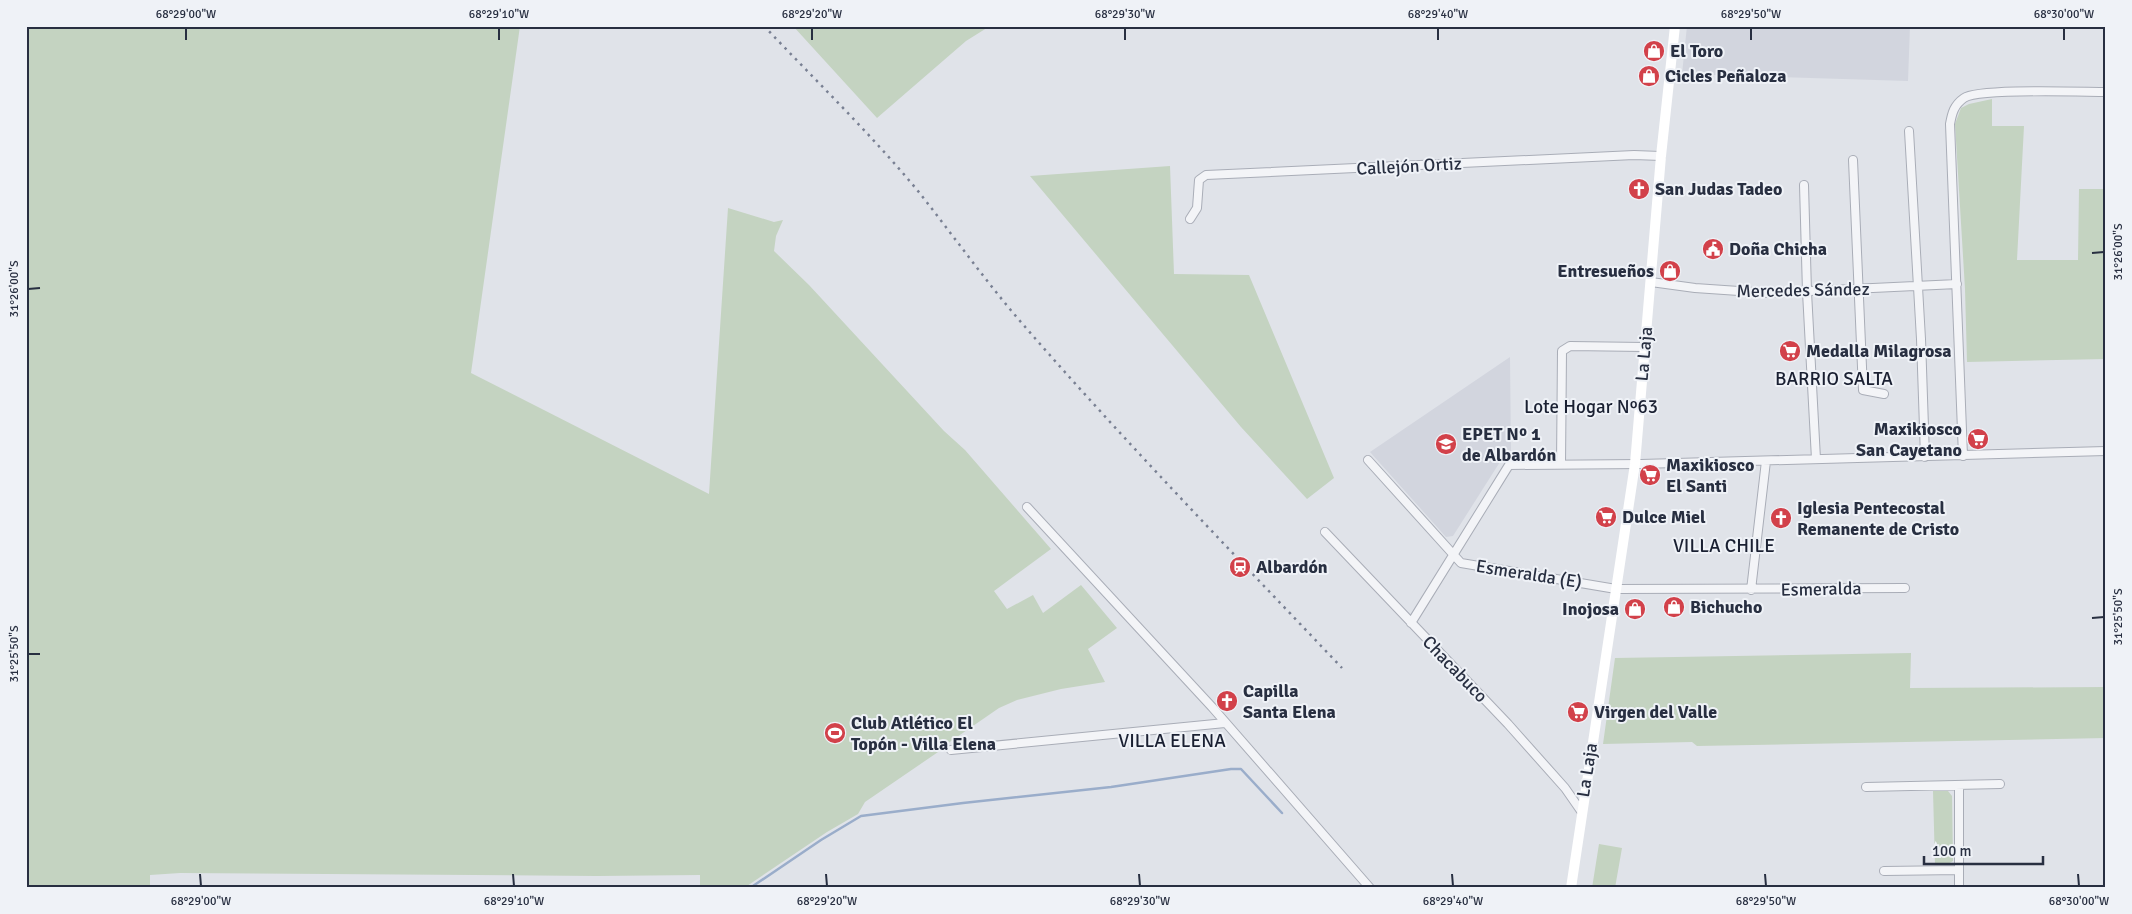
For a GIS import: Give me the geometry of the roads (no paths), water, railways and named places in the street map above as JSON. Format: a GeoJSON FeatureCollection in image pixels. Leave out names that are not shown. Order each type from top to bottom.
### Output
{"type":"FeatureCollection","features":[{"type":"Feature","properties":{"kind":"main road","name":"La Laja"},"geometry":{"type":"LineString","coordinates":[[1571,888],[1581,811],[1635,464],[1661,156],[1675,26]]}},
{"type":"Feature","properties":{"kind":"street"},"geometry":{"type":"LineString","coordinates":[[1963,456],[1950,124],[1954,106],[1966,97],[1991,92],[2106,92]]}},
{"type":"Feature","properties":{"kind":"street"},"geometry":{"type":"LineString","coordinates":[[1909,131],[1925,457]]}},
{"type":"Feature","properties":{"kind":"street","name":"Callejón Ortiz"},"geometry":{"type":"LineString","coordinates":[[1190,219],[1197,208],[1199,180],[1206,175],[1661,156]]}},
{"type":"Feature","properties":{"kind":"street"},"geometry":{"type":"LineString","coordinates":[[1853,160],[1863,390],[1884,394]]}},
{"type":"Feature","properties":{"kind":"street"},"geometry":{"type":"LineString","coordinates":[[1804,184],[1807,292],[1816,459]]}},
{"type":"Feature","properties":{"kind":"street","name":"Mercedes Sández"},"geometry":{"type":"LineString","coordinates":[[1651,282],[1768,294],[1957,284]]}},
{"type":"Feature","properties":{"kind":"street"},"geometry":{"type":"LineString","coordinates":[[1561,464],[1562,351],[1570,346],[1644,347]]}},
{"type":"Feature","properties":{"kind":"street"},"geometry":{"type":"LineString","coordinates":[[1411,623],[1509,465],[1635,464],[2106,452]]}},
{"type":"Feature","properties":{"kind":"street","name":"Esmeralda (E)"},"geometry":{"type":"LineString","coordinates":[[1368,460],[1461,563],[1616,589]]}},
{"type":"Feature","properties":{"kind":"street"},"geometry":{"type":"LineString","coordinates":[[1751,590],[1766,460]]}},
{"type":"Feature","properties":{"kind":"street"},"geometry":{"type":"LineString","coordinates":[[1027,507],[1225,723],[1370,888]]}},
{"type":"Feature","properties":{"kind":"street","name":"Chacabuco"},"geometry":{"type":"LineString","coordinates":[[1326,532],[1508,724],[1565,788],[1581,811]]}},
{"type":"Feature","properties":{"kind":"street","name":"Esmeralda"},"geometry":{"type":"LineString","coordinates":[[1616,589],[1905,588]]}},
{"type":"Feature","properties":{"kind":"street"},"geometry":{"type":"LineString","coordinates":[[951,750],[1225,723]]}},
{"type":"Feature","properties":{"kind":"street"},"geometry":{"type":"LineString","coordinates":[[1866,787],[2000,784]]}},
{"type":"Feature","properties":{"kind":"street"},"geometry":{"type":"LineString","coordinates":[[1959,785],[1959,888]]}},
{"type":"Feature","properties":{"kind":"street"},"geometry":{"type":"LineString","coordinates":[[1884,871],[1959,870]]}},
{"type":"Feature","properties":{"kind":"waterway"},"geometry":{"type":"LineString","coordinates":[[750,888],[821,840],[861,816],[1111,787],[1231,769],[1241,769],[1282,813]]}},
{"type":"Feature","properties":{"kind":"railway"},"geometry":{"type":"LineString","coordinates":[[764,26],[900,169],[1007,305],[1098,409],[1342,668]]}},
{"type":"Feature","properties":{"kind":"place","name":"El Toro"},"geometry":{"type":"Point","coordinates":[1654,51]}},
{"type":"Feature","properties":{"kind":"place","name":"Cicles Peñaloza"},"geometry":{"type":"Point","coordinates":[1649,76]}},
{"type":"Feature","properties":{"kind":"place","name":"San Judas Tadeo"},"geometry":{"type":"Point","coordinates":[1639,189]}},
{"type":"Feature","properties":{"kind":"place","name":"Doña Chicha"},"geometry":{"type":"Point","coordinates":[1713,249]}},
{"type":"Feature","properties":{"kind":"place","name":"Entresueños"},"geometry":{"type":"Point","coordinates":[1670,271]}},
{"type":"Feature","properties":{"kind":"place","name":"Medalla Milagrosa"},"geometry":{"type":"Point","coordinates":[1790,351]}},
{"type":"Feature","properties":{"kind":"place","name":"Maxikiosco San Cayetano"},"geometry":{"type":"Point","coordinates":[1978,439]}},
{"type":"Feature","properties":{"kind":"place","name":"EPET Nº 1 de Albardón"},"geometry":{"type":"Point","coordinates":[1446,444]}},
{"type":"Feature","properties":{"kind":"place","name":"Maxikiosco El Santi"},"geometry":{"type":"Point","coordinates":[1650,475]}},
{"type":"Feature","properties":{"kind":"place","name":"Dulce Miel"},"geometry":{"type":"Point","coordinates":[1606,517]}},
{"type":"Feature","properties":{"kind":"place","name":"Iglesia Pentecostal Remanente de Cristo"},"geometry":{"type":"Point","coordinates":[1781,518]}},
{"type":"Feature","properties":{"kind":"place","name":"Albardón"},"geometry":{"type":"Point","coordinates":[1240,567]}},
{"type":"Feature","properties":{"kind":"place","name":"Bichucho"},"geometry":{"type":"Point","coordinates":[1674,607]}},
{"type":"Feature","properties":{"kind":"place","name":"Inojosa"},"geometry":{"type":"Point","coordinates":[1635,609]}},
{"type":"Feature","properties":{"kind":"place","name":"Capilla Santa Elena"},"geometry":{"type":"Point","coordinates":[1227,701]}},
{"type":"Feature","properties":{"kind":"place","name":"Virgen del Valle"},"geometry":{"type":"Point","coordinates":[1578,712]}},
{"type":"Feature","properties":{"kind":"place","name":"Club Atlético El Topón - Villa Elena"},"geometry":{"type":"Point","coordinates":[835,733]}},
{"type":"Feature","properties":{"kind":"district","name":"BARRIO SALTA"},"geometry":{"type":"Point","coordinates":[1834,379]}},
{"type":"Feature","properties":{"kind":"district","name":"Lote Hogar Nº63"},"geometry":{"type":"Point","coordinates":[1591,407]}},
{"type":"Feature","properties":{"kind":"district","name":"VILLA CHILE"},"geometry":{"type":"Point","coordinates":[1724,546]}},
{"type":"Feature","properties":{"kind":"district","name":"VILLA ELENA"},"geometry":{"type":"Point","coordinates":[1172,741]}}]}
